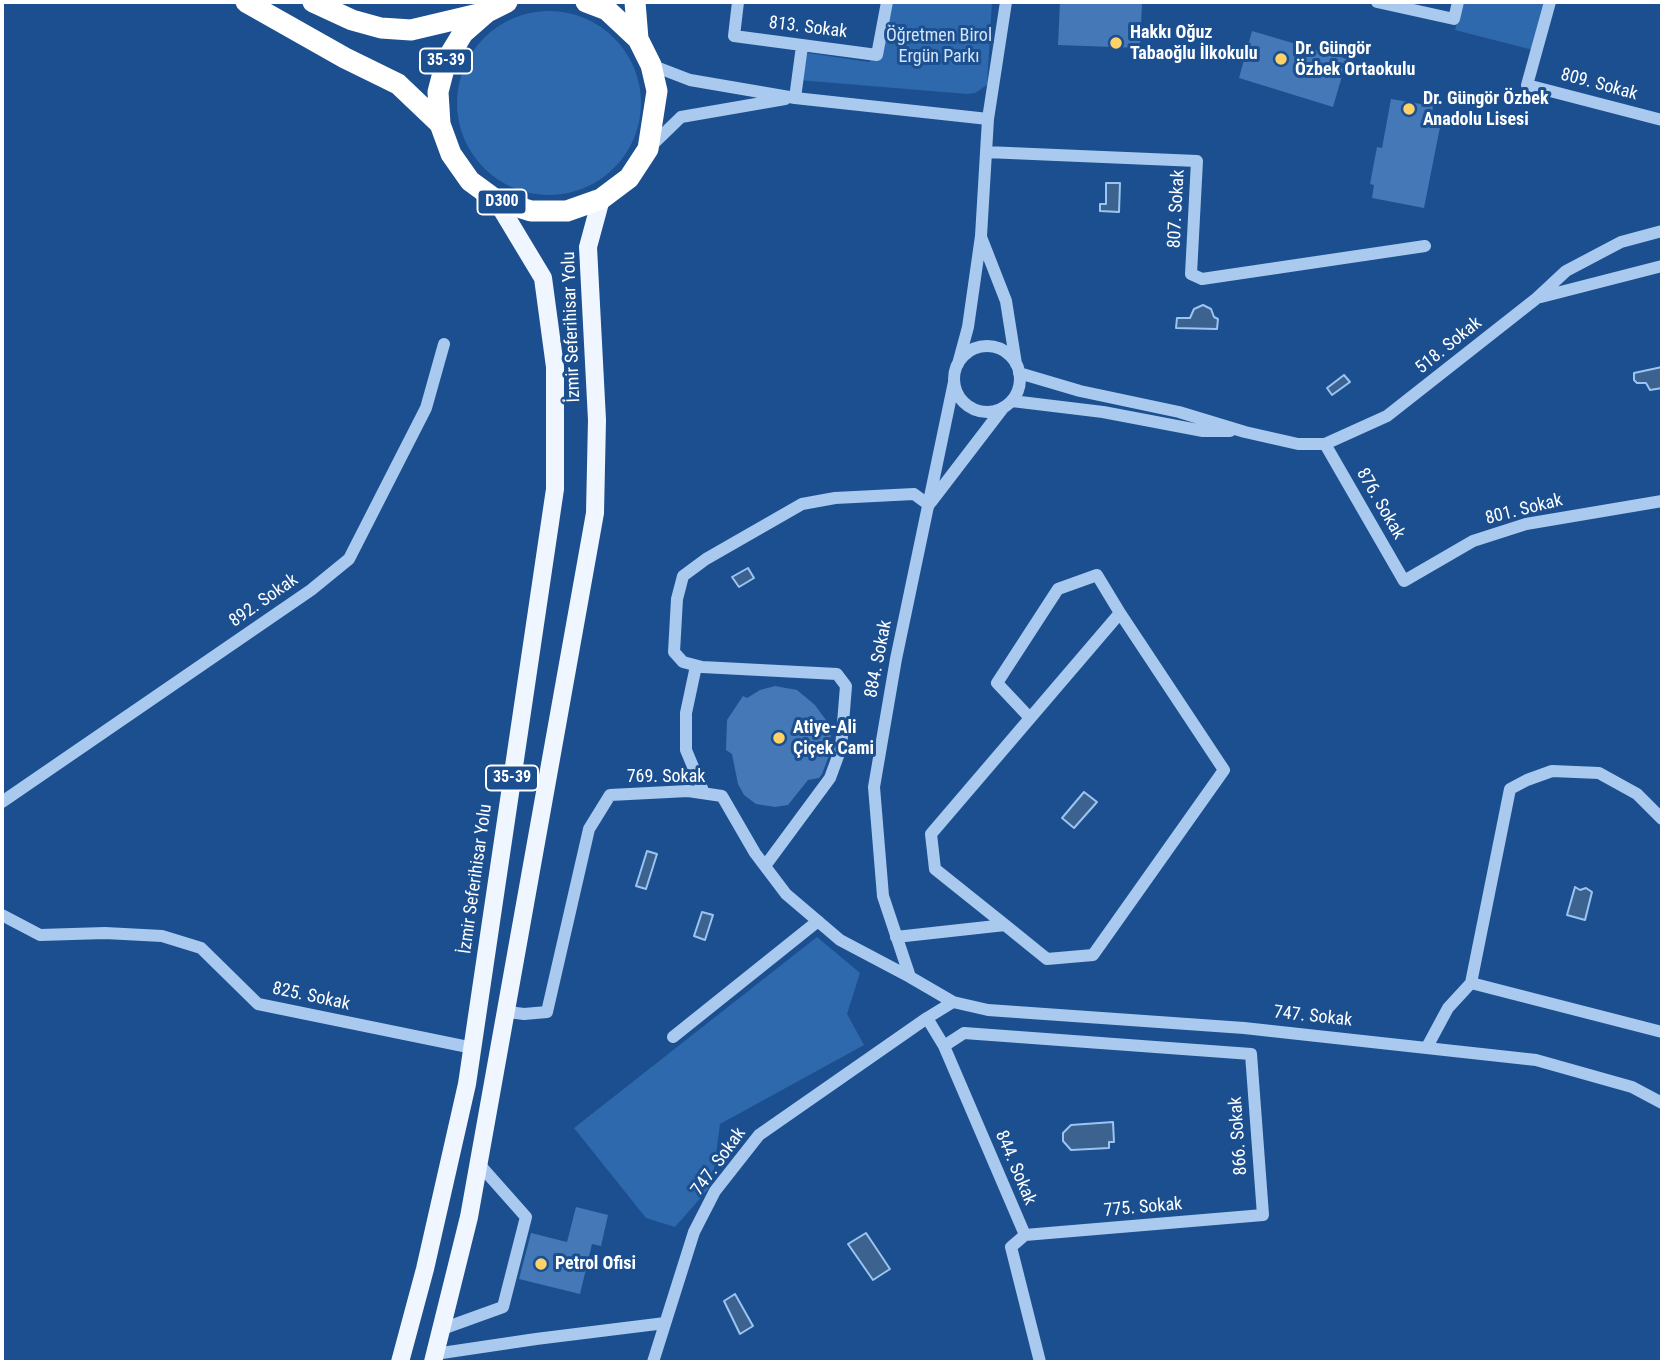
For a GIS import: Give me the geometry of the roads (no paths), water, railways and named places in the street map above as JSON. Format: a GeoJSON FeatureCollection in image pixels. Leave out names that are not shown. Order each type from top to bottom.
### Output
{"type":"FeatureCollection","features":[{"type":"Feature","properties":{"kind":"highway"},"geometry":{"type":"LineString","coordinates":[[246,2],[345,58],[398,84],[440,124]]}},
{"type":"Feature","properties":{"kind":"highway"},"geometry":{"type":"LineString","coordinates":[[313,2],[352,20],[380,28],[411,30],[487,12],[507,2]]}},
{"type":"Feature","properties":{"kind":"highway"},"geometry":{"type":"LineString","coordinates":[[586,2],[607,10],[638,38]]}},
{"type":"Feature","properties":{"kind":"highway","name":"D300"},"geometry":{"type":"LineString","coordinates":[[440,124],[451,154],[470,181],[496,200],[531,211],[567,211],[601,199],[629,178],[648,149],[657,90],[651,65],[638,38],[635,2]]}},
{"type":"Feature","properties":{"kind":"highway","name":"35-39"},"geometry":{"type":"LineString","coordinates":[[440,124],[438,92],[446,61],[463,33],[487,12]]}},
{"type":"Feature","properties":{"kind":"main road","name":"İzmir Seferihisar Yolu"},"geometry":{"type":"LineString","coordinates":[[434,1358],[469,1217],[508,1012],[595,513],[597,420],[588,247],[601,199]]}},
{"type":"Feature","properties":{"kind":"main road","name":"İzmir Seferihisar Yolu"},"geometry":{"type":"LineString","coordinates":[[400,1362],[467,1084],[555,489],[555,367],[543,278],[496,200]]}},
{"type":"Feature","properties":{"kind":"street","name":"813. Sokak"},"geometry":{"type":"LineString","coordinates":[[738,2],[734,36],[877,55],[887,2]]}},
{"type":"Feature","properties":{"kind":"street"},"geometry":{"type":"LineString","coordinates":[[1006,2],[988,120],[981,236],[968,327],[954,382],[963,402],[972,408],[994,411],[1008,404]]}},
{"type":"Feature","properties":{"kind":"street"},"geometry":{"type":"LineString","coordinates":[[1377,2],[1454,19],[1458,2]]}},
{"type":"Feature","properties":{"kind":"street","name":"809. Sokak"},"geometry":{"type":"LineString","coordinates":[[1550,2],[1527,85],[1662,120]]}},
{"type":"Feature","properties":{"kind":"street"},"geometry":{"type":"LineString","coordinates":[[795,97],[802,46]]}},
{"type":"Feature","properties":{"kind":"street"},"geometry":{"type":"LineString","coordinates":[[651,65],[690,80],[795,97],[988,120]]}},
{"type":"Feature","properties":{"kind":"street"},"geometry":{"type":"LineString","coordinates":[[648,149],[681,117],[795,97]]}},
{"type":"Feature","properties":{"kind":"street","name":"807. Sokak"},"geometry":{"type":"LineString","coordinates":[[986,152],[1197,161],[1191,274],[1202,279],[1425,246]]}},
{"type":"Feature","properties":{"kind":"street","name":"518. Sokak"},"geometry":{"type":"LineString","coordinates":[[1018,369],[1080,390],[1179,412],[1245,432],[1298,444],[1325,444],[1387,416],[1537,298],[1566,271],[1621,242],[1662,231]]}},
{"type":"Feature","properties":{"kind":"street"},"geometry":{"type":"LineString","coordinates":[[927,1018],[953,1002],[840,940],[786,894],[765,866],[830,778],[841,748],[846,686],[836,674],[696,666],[683,662],[674,652],[677,599],[683,576],[706,559],[802,504],[835,498],[914,494],[929,505],[1008,404],[1020,383],[1006,301],[981,236]]}},
{"type":"Feature","properties":{"kind":"street"},"geometry":{"type":"LineString","coordinates":[[1537,298],[1662,266]]}},
{"type":"Feature","properties":{"kind":"street","name":"892. Sokak"},"geometry":{"type":"LineString","coordinates":[[2,802],[311,590],[349,559],[426,408],[444,344]]}},
{"type":"Feature","properties":{"kind":"street"},"geometry":{"type":"LineString","coordinates":[[958,364],[972,350],[992,346],[1002,350],[1018,369]]}},
{"type":"Feature","properties":{"kind":"street","name":"884. Sokak"},"geometry":{"type":"LineString","coordinates":[[910,977],[883,896],[874,787],[896,659],[954,382]]}},
{"type":"Feature","properties":{"kind":"street","name":"518. Sokak"},"geometry":{"type":"LineString","coordinates":[[1008,404],[1103,412],[1203,431],[1245,432]]}},
{"type":"Feature","properties":{"kind":"street","name":"876. Sokak"},"geometry":{"type":"LineString","coordinates":[[1325,444],[1404,581]]}},
{"type":"Feature","properties":{"kind":"street","name":"801. Sokak"},"geometry":{"type":"LineString","coordinates":[[1404,581],[1473,541],[1526,524],[1662,500]]}},
{"type":"Feature","properties":{"kind":"street"},"geometry":{"type":"LineString","coordinates":[[1030,718],[997,683],[1058,589],[1097,575],[1224,770],[1093,955],[1046,959],[935,869],[931,834],[1120,613]]}},
{"type":"Feature","properties":{"kind":"street"},"geometry":{"type":"LineString","coordinates":[[696,666],[686,713],[686,750],[704,793]]}},
{"type":"Feature","properties":{"kind":"street"},"geometry":{"type":"LineString","coordinates":[[1427,1046],[1448,1008],[1471,984],[1510,789],[1527,779],[1552,771],[1600,773],[1637,794],[1662,819]]}},
{"type":"Feature","properties":{"kind":"street","name":"769. Sokak"},"geometry":{"type":"LineString","coordinates":[[508,1012],[547,1012],[589,829],[610,795],[688,791],[722,796],[765,866]]}},
{"type":"Feature","properties":{"kind":"street","name":"825. Sokak"},"geometry":{"type":"LineString","coordinates":[[2,915],[40,934],[162,936],[201,947],[258,1003],[473,1048]]}},
{"type":"Feature","properties":{"kind":"street"},"geometry":{"type":"LineString","coordinates":[[673,1037],[818,921]]}},
{"type":"Feature","properties":{"kind":"street"},"geometry":{"type":"LineString","coordinates":[[896,937],[1005,925]]}},
{"type":"Feature","properties":{"kind":"street"},"geometry":{"type":"LineString","coordinates":[[1471,984],[1662,1032]]}},
{"type":"Feature","properties":{"kind":"street","name":"747. Sokak"},"geometry":{"type":"LineString","coordinates":[[953,1002],[988,1010],[1244,1028],[1536,1060],[1632,1087],[1662,1103]]}},
{"type":"Feature","properties":{"kind":"street","name":"747. Sokak"},"geometry":{"type":"LineString","coordinates":[[653,1362],[694,1231],[715,1191],[759,1135],[927,1018]]}},
{"type":"Feature","properties":{"kind":"street","name":"844. Sokak"},"geometry":{"type":"LineString","coordinates":[[927,1018],[944,1046],[1025,1235]]}},
{"type":"Feature","properties":{"kind":"street","name":"866. Sokak"},"geometry":{"type":"LineString","coordinates":[[944,1046],[964,1033],[1251,1054],[1263,1215]]}},
{"type":"Feature","properties":{"kind":"street"},"geometry":{"type":"LineString","coordinates":[[442,1329],[503,1307],[526,1217],[479,1164]]}},
{"type":"Feature","properties":{"kind":"street","name":"775. Sokak"},"geometry":{"type":"LineString","coordinates":[[1025,1235],[1263,1215]]}},
{"type":"Feature","properties":{"kind":"street"},"geometry":{"type":"LineString","coordinates":[[1025,1235],[1011,1247],[1040,1362]]}},
{"type":"Feature","properties":{"kind":"street"},"geometry":{"type":"LineString","coordinates":[[434,1358],[536,1339],[665,1323]]}},
{"type":"Feature","properties":{"kind":"place","name":"Hakkı Oğuz Tabaoğlu İlkokulu"},"geometry":{"type":"Point","coordinates":[1116,43]}},
{"type":"Feature","properties":{"kind":"place","name":"Dr. Güngör Özbek Ortaokulu"},"geometry":{"type":"Point","coordinates":[1281,59]}},
{"type":"Feature","properties":{"kind":"place","name":"Dr. Güngör Özbek Anadolu Lisesi"},"geometry":{"type":"Point","coordinates":[1409,109]}},
{"type":"Feature","properties":{"kind":"place","name":"Atiye-Ali Çiçek Cami"},"geometry":{"type":"Point","coordinates":[779,738]}},
{"type":"Feature","properties":{"kind":"place","name":"Petrol Ofisi"},"geometry":{"type":"Point","coordinates":[541,1264]}},
{"type":"Feature","properties":{"kind":"park label","name":"Öğretmen Birol Ergün Parkı"},"geometry":{"type":"Point","coordinates":[939,46]}}]}
